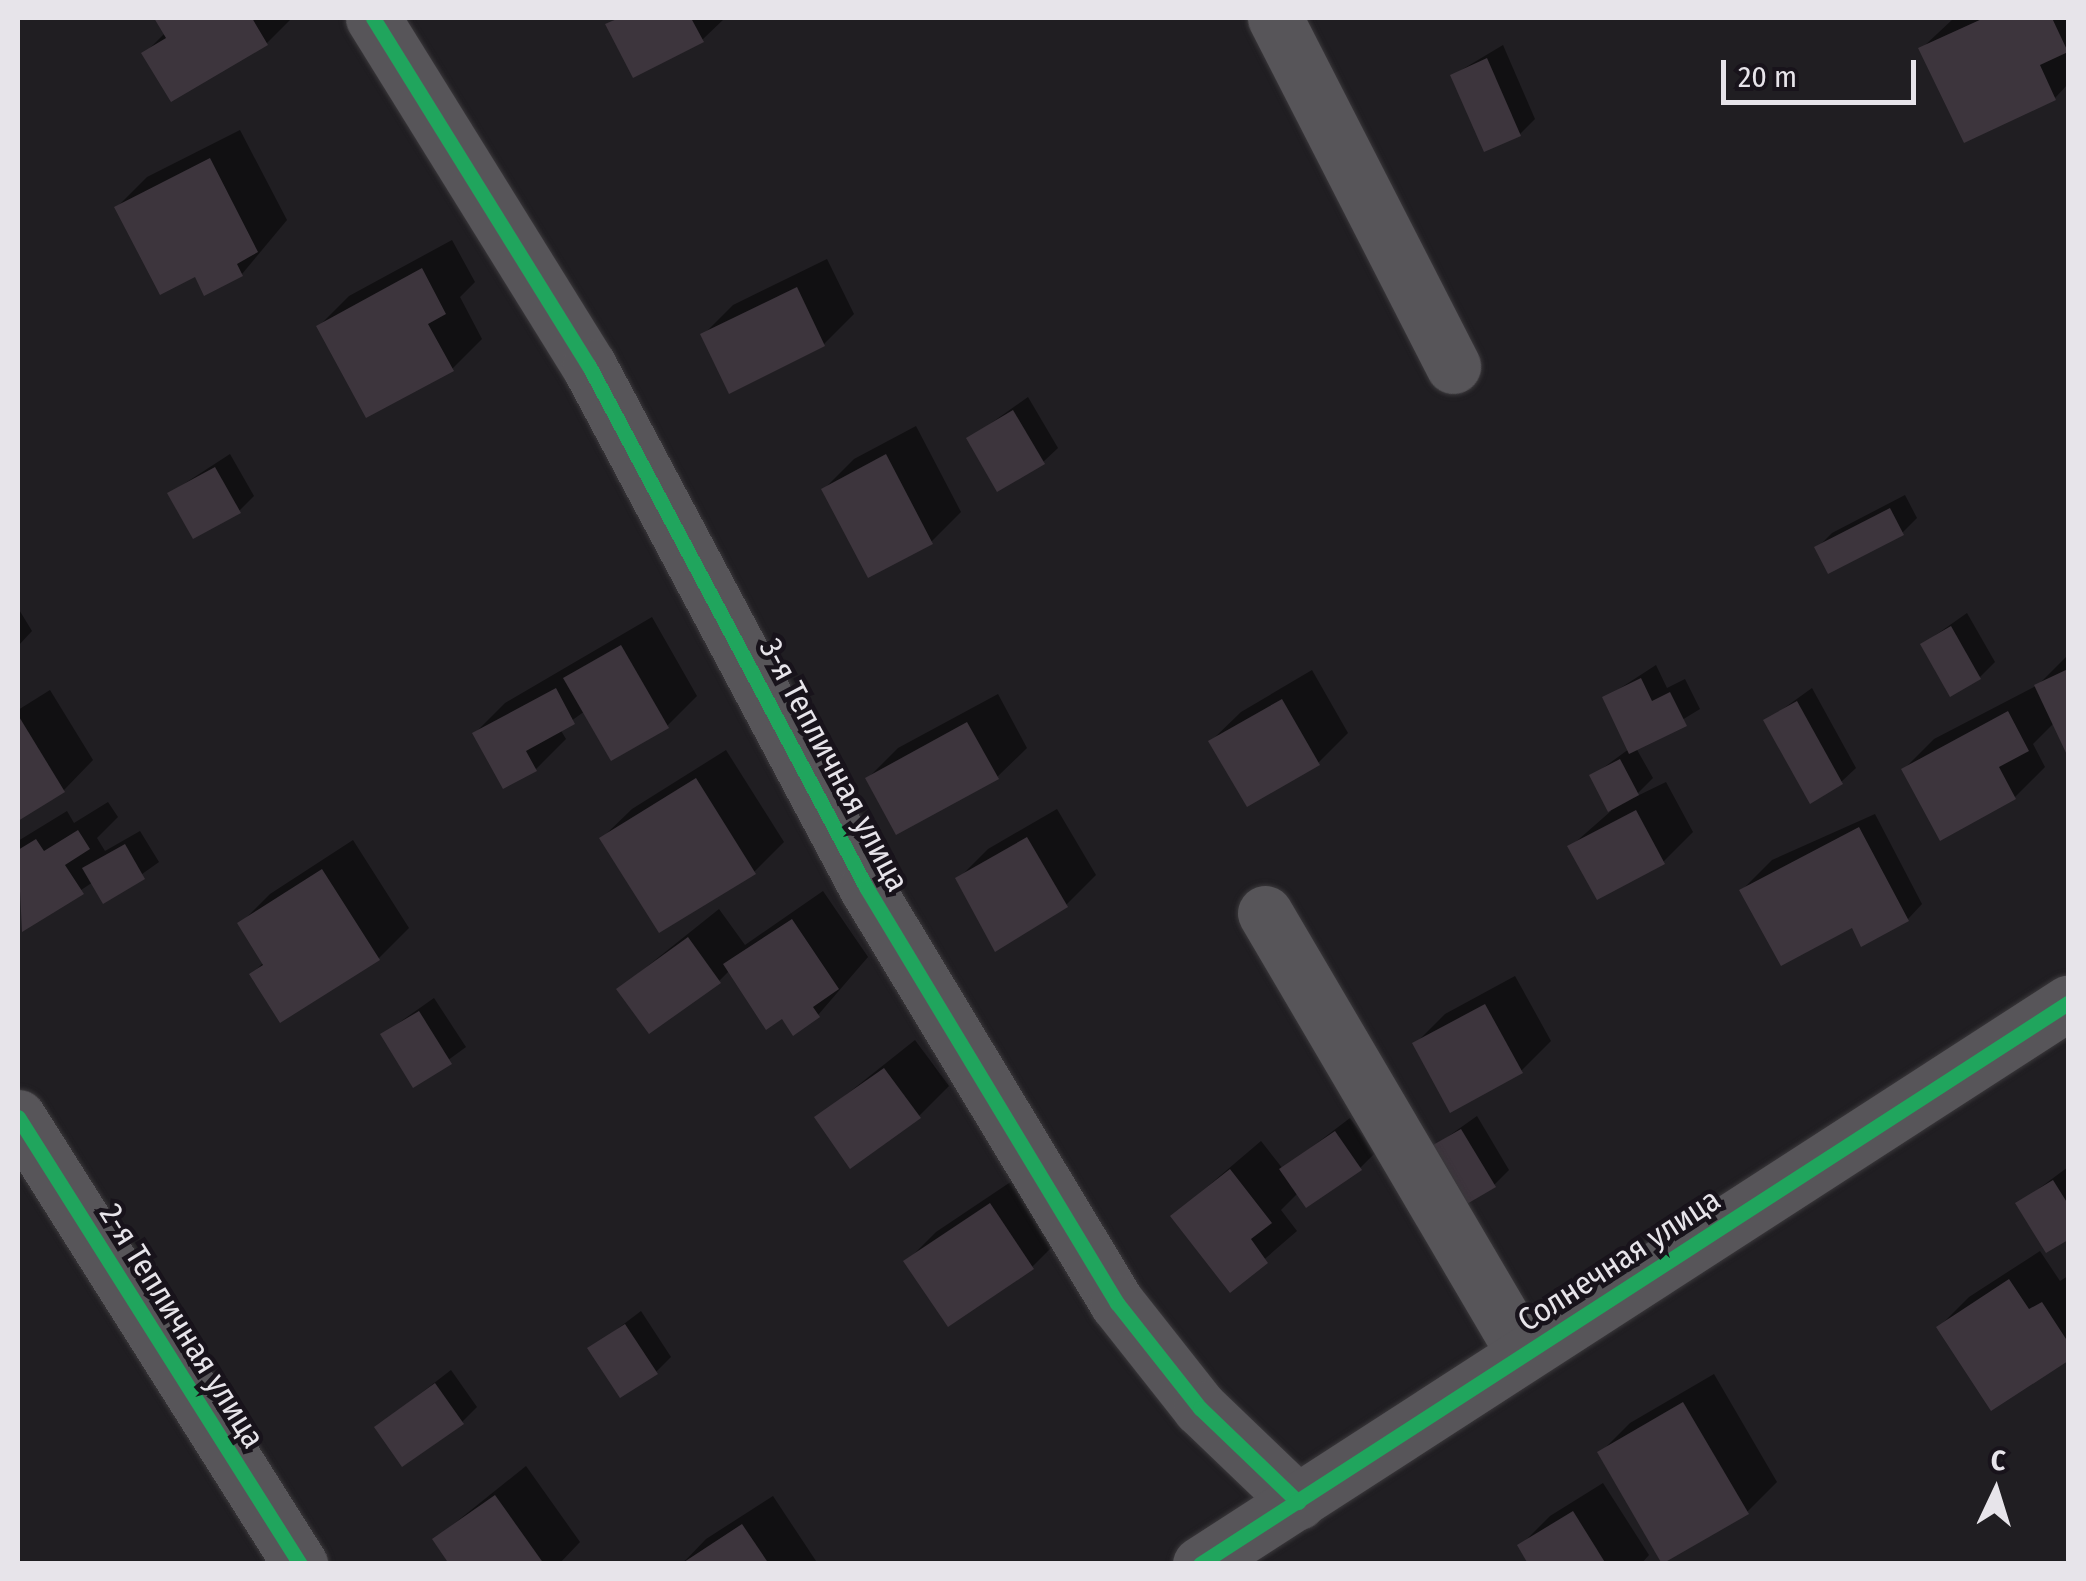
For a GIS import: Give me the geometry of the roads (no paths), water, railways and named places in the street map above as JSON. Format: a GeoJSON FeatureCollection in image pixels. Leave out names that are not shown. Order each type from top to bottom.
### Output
{"type":"FeatureCollection","features":[{"type":"Feature","properties":{"kind":"street","name":"3-я Тепличная улица"},"geometry":{"type":"LineString","coordinates":[[372,18],[589,366],[866,887],[1116,1303],[1200,1408],[1298,1502]]}},
{"type":"Feature","properties":{"kind":"street"},"geometry":{"type":"LineString","coordinates":[[1276,18],[1453,366]]}},
{"type":"Feature","properties":{"kind":"street"},"geometry":{"type":"LineString","coordinates":[[1265,913],[1524,1354]]}},
{"type":"Feature","properties":{"kind":"street","name":"Солнечная улица"},"geometry":{"type":"LineString","coordinates":[[1200,1564],[2068,1003]]}},
{"type":"Feature","properties":{"kind":"street","name":"2-я Тепличная улица"},"geometry":{"type":"LineString","coordinates":[[18,1117],[300,1564]]}}]}
